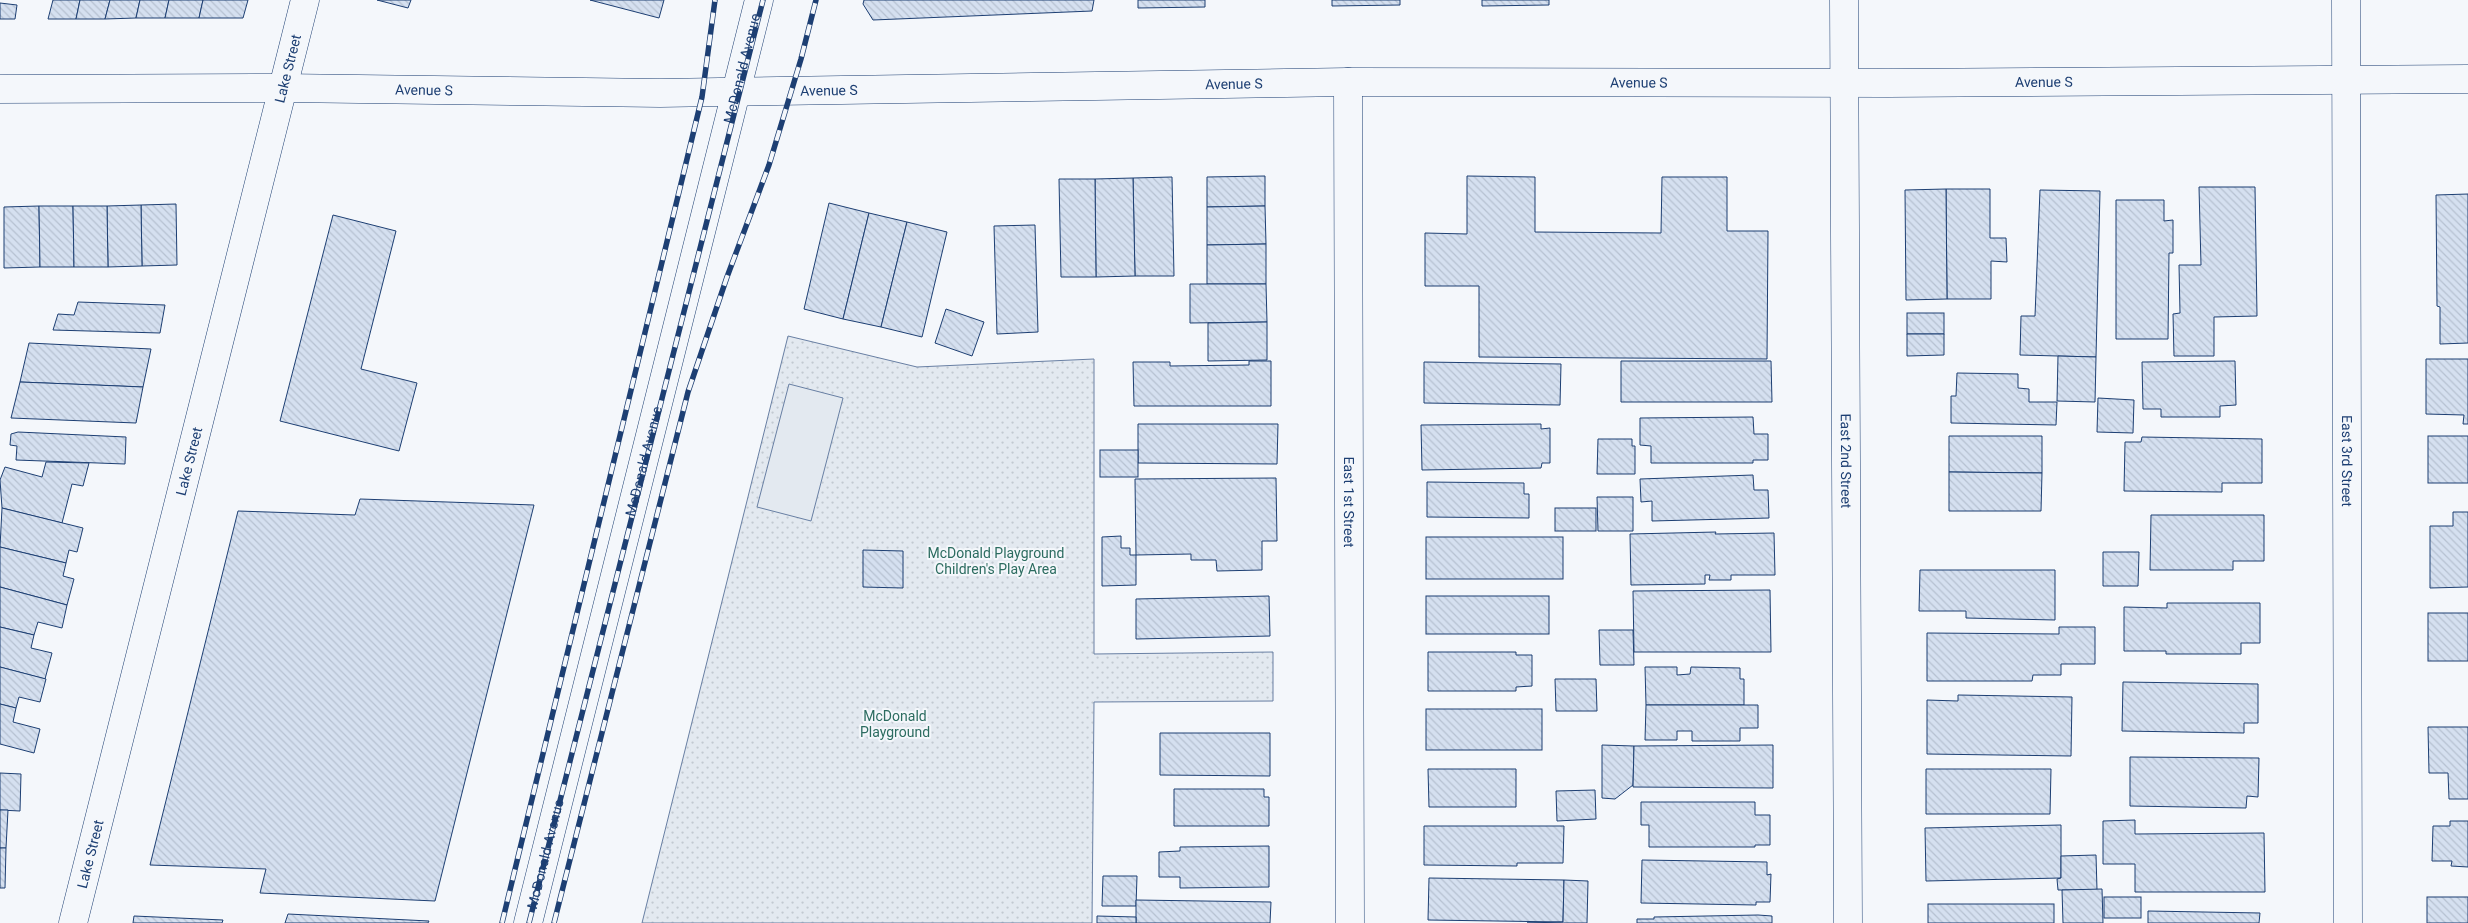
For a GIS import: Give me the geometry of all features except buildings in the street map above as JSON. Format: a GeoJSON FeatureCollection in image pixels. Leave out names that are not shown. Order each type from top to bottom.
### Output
{"type":"FeatureCollection","features":[{"type":"Feature","properties":{"kind":"street","name":"Lake Street"},"geometry":{"type":"LineString","coordinates":[[73,923],[304,0]]}},
{"type":"Feature","properties":{"kind":"street","name":"McDonald Avenue"},"geometry":{"type":"LineString","coordinates":[[528,923],[759,0]]}},
{"type":"Feature","properties":{"kind":"street","name":"East 2nd Street"},"geometry":{"type":"LineString","coordinates":[[1844,0],[1848,923]]}},
{"type":"Feature","properties":{"kind":"street","name":"East 3rd Street"},"geometry":{"type":"LineString","coordinates":[[2346,0],[2348,923]]}},
{"type":"Feature","properties":{"kind":"street","name":"Avenue S"},"geometry":{"type":"LineString","coordinates":[[0,90],[283,88],[736,92],[1348,82],[2468,79]]}},
{"type":"Feature","properties":{"kind":"street","name":"East 1st Street"},"geometry":{"type":"LineString","coordinates":[[1348,82],[1350,923]]}},
{"type":"Feature","properties":{"kind":"green space","name":"McDonald Playground"},"geometry":{"type":"Polygon","coordinates":[[[788,336],[917,367],[1094,359],[1094,654],[1273,652],[1273,701],[1094,702],[1092,923],[642,923],[788,336]]]}},
{"type":"Feature","properties":{"kind":"green space"},"geometry":{"type":"Polygon","coordinates":[[[789,384],[843,398],[811,521],[757,507],[789,384]]]}},
{"type":"Feature","properties":{"kind":"railway"},"geometry":{"type":"LineString","coordinates":[[502,923],[702,97],[715,0]]}},
{"type":"Feature","properties":{"kind":"railway"},"geometry":{"type":"LineString","coordinates":[[529,923],[763,0]]}},
{"type":"Feature","properties":{"kind":"railway"},"geometry":{"type":"LineString","coordinates":[[554,923],[688,392],[727,277],[769,165],[801,59],[816,0]]}},
{"type":"Feature","properties":{"kind":"park label","name":"McDonald Playground Children's Play Area"},"geometry":{"type":"Point","coordinates":[996,562]}}]}
